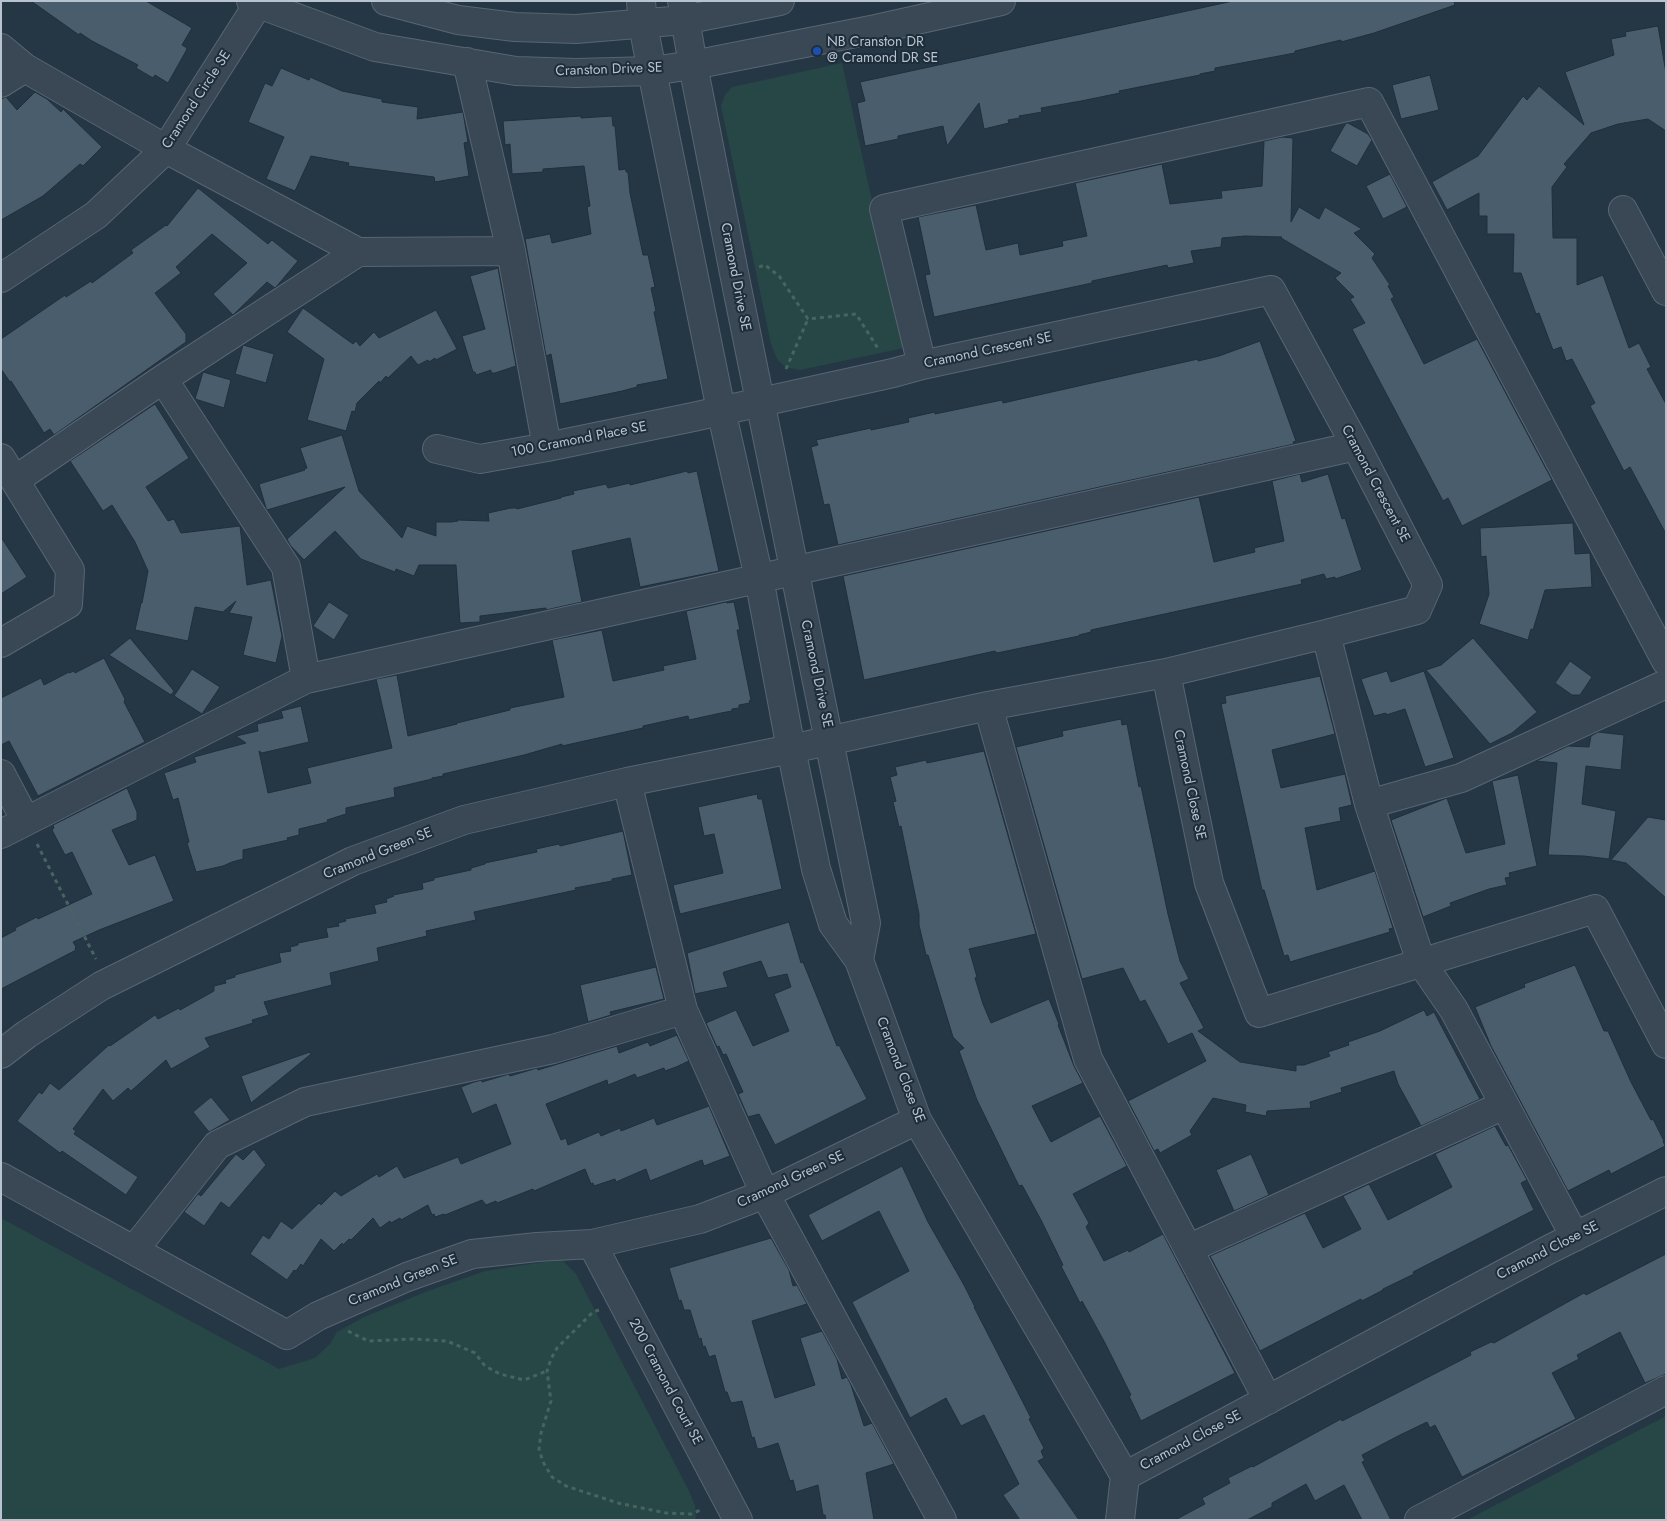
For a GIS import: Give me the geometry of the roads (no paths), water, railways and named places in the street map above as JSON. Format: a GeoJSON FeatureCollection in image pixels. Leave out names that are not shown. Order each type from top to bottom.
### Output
{"type":"FeatureCollection","features":[{"type":"Feature","properties":{"kind":"street"},"geometry":{"type":"LineString","coordinates":[[386,1],[458,20],[515,27],[576,29],[642,13],[780,1]]}},
{"type":"Feature","properties":{"kind":"street","name":"Cranston Drive SE"},"geometry":{"type":"LineString","coordinates":[[256,3],[375,47],[516,71],[586,73],[652,71],[693,65],[876,29],[1001,1]]}},
{"type":"Feature","properties":{"kind":"street","name":"Cramond Circle SE"},"geometry":{"type":"LineString","coordinates":[[1,278],[96,214],[166,149],[256,3]]}},
{"type":"Feature","properties":{"kind":"street","name":"Cramond Drive SE"},"geometry":{"type":"LineString","coordinates":[[683,10],[829,741],[790,749]]}},
{"type":"Feature","properties":{"kind":"street"},"geometry":{"type":"LineString","coordinates":[[642,13],[652,71],[721,410],[759,578],[790,749]]}},
{"type":"Feature","properties":{"kind":"street"},"geometry":{"type":"LineString","coordinates":[[1,48],[25,68],[166,149],[358,252],[511,251]]}},
{"type":"Feature","properties":{"kind":"street"},"geometry":{"type":"LineString","coordinates":[[467,62],[511,251],[547,447]]}},
{"type":"Feature","properties":{"kind":"street"},"geometry":{"type":"LineString","coordinates":[[1,83],[25,68]]}},
{"type":"Feature","properties":{"kind":"street"},"geometry":{"type":"LineString","coordinates":[[922,365],[884,209],[1369,102],[1666,661]]}},
{"type":"Feature","properties":{"kind":"street"},"geometry":{"type":"LineString","coordinates":[[1623,210],[1666,290]]}},
{"type":"Feature","properties":{"kind":"street"},"geometry":{"type":"LineString","coordinates":[[1,643],[68,604],[70,570],[8,469],[163,379],[358,252]]}},
{"type":"Feature","properties":{"kind":"street","name":"Cramond Crescent SE"},"geometry":{"type":"LineString","coordinates":[[721,410],[1271,290],[1356,446],[1428,585],[1417,610],[1326,634],[1166,673],[988,706],[829,741]]}},
{"type":"Feature","properties":{"kind":"street"},"geometry":{"type":"LineString","coordinates":[[163,379],[286,567],[306,679]]}},
{"type":"Feature","properties":{"kind":"street","name":"100 Cramond Place SE"},"geometry":{"type":"LineString","coordinates":[[437,449],[480,459],[547,447],[721,410]]}},
{"type":"Feature","properties":{"kind":"street"},"geometry":{"type":"LineString","coordinates":[[1,834],[306,679],[1356,446]]}},
{"type":"Feature","properties":{"kind":"street"},"geometry":{"type":"LineString","coordinates":[[1326,634],[1369,804],[1421,962],[1454,1010],[1575,1237]]}},
{"type":"Feature","properties":{"kind":"street","name":"Cramond Close SE"},"geometry":{"type":"LineString","coordinates":[[1166,673],[1209,883],[1259,1013],[1595,909],[1666,1044]]}},
{"type":"Feature","properties":{"kind":"street"},"geometry":{"type":"LineString","coordinates":[[1369,804],[1461,778],[1666,684]]}},
{"type":"Feature","properties":{"kind":"street"},"geometry":{"type":"LineString","coordinates":[[988,706],[1088,1059],[1268,1400]]}},
{"type":"Feature","properties":{"kind":"street"},"geometry":{"type":"LineString","coordinates":[[829,741],[866,923],[859,960]]}},
{"type":"Feature","properties":{"kind":"street","name":"Cramond Green SE"},"geometry":{"type":"LineString","coordinates":[[1,1054],[27,1034],[109,982],[353,862],[464,820],[627,782],[790,749]]}},
{"type":"Feature","properties":{"kind":"street","name":"Cramond Close SE"},"geometry":{"type":"LineString","coordinates":[[790,749],[816,869],[833,924],[859,960],[917,1120],[1125,1476],[1575,1237],[1666,1191]]}},
{"type":"Feature","properties":{"kind":"street"},"geometry":{"type":"LineString","coordinates":[[1,774],[26,821]]}},
{"type":"Feature","properties":{"kind":"street"},"geometry":{"type":"LineString","coordinates":[[627,782],[683,1010],[765,1194],[942,1520]]}},
{"type":"Feature","properties":{"kind":"street"},"geometry":{"type":"LineString","coordinates":[[134,1250],[217,1146],[305,1102],[553,1049],[683,1010]]}},
{"type":"Feature","properties":{"kind":"street"},"geometry":{"type":"LineString","coordinates":[[1188,1249],[1504,1105]]}},
{"type":"Feature","properties":{"kind":"street","name":"Cramond Green SE"},"geometry":{"type":"LineString","coordinates":[[1,1177],[287,1335],[318,1316],[398,1280],[472,1254],[537,1247],[592,1244],[700,1219],[765,1194],[917,1120]]}},
{"type":"Feature","properties":{"kind":"street","name":"200 Cramond Court SE"},"geometry":{"type":"LineString","coordinates":[[592,1244],[732,1510]]}},
{"type":"Feature","properties":{"kind":"street"},"geometry":{"type":"LineString","coordinates":[[1419,1520],[1666,1390]]}},
{"type":"Feature","properties":{"kind":"street"},"geometry":{"type":"LineString","coordinates":[[1120,1520],[1125,1476]]}},
{"type":"Feature","properties":{"kind":"place","name":"NB Cranston DR @ Cramond DR SE"},"geometry":{"type":"Point","coordinates":[817,51]}}]}
